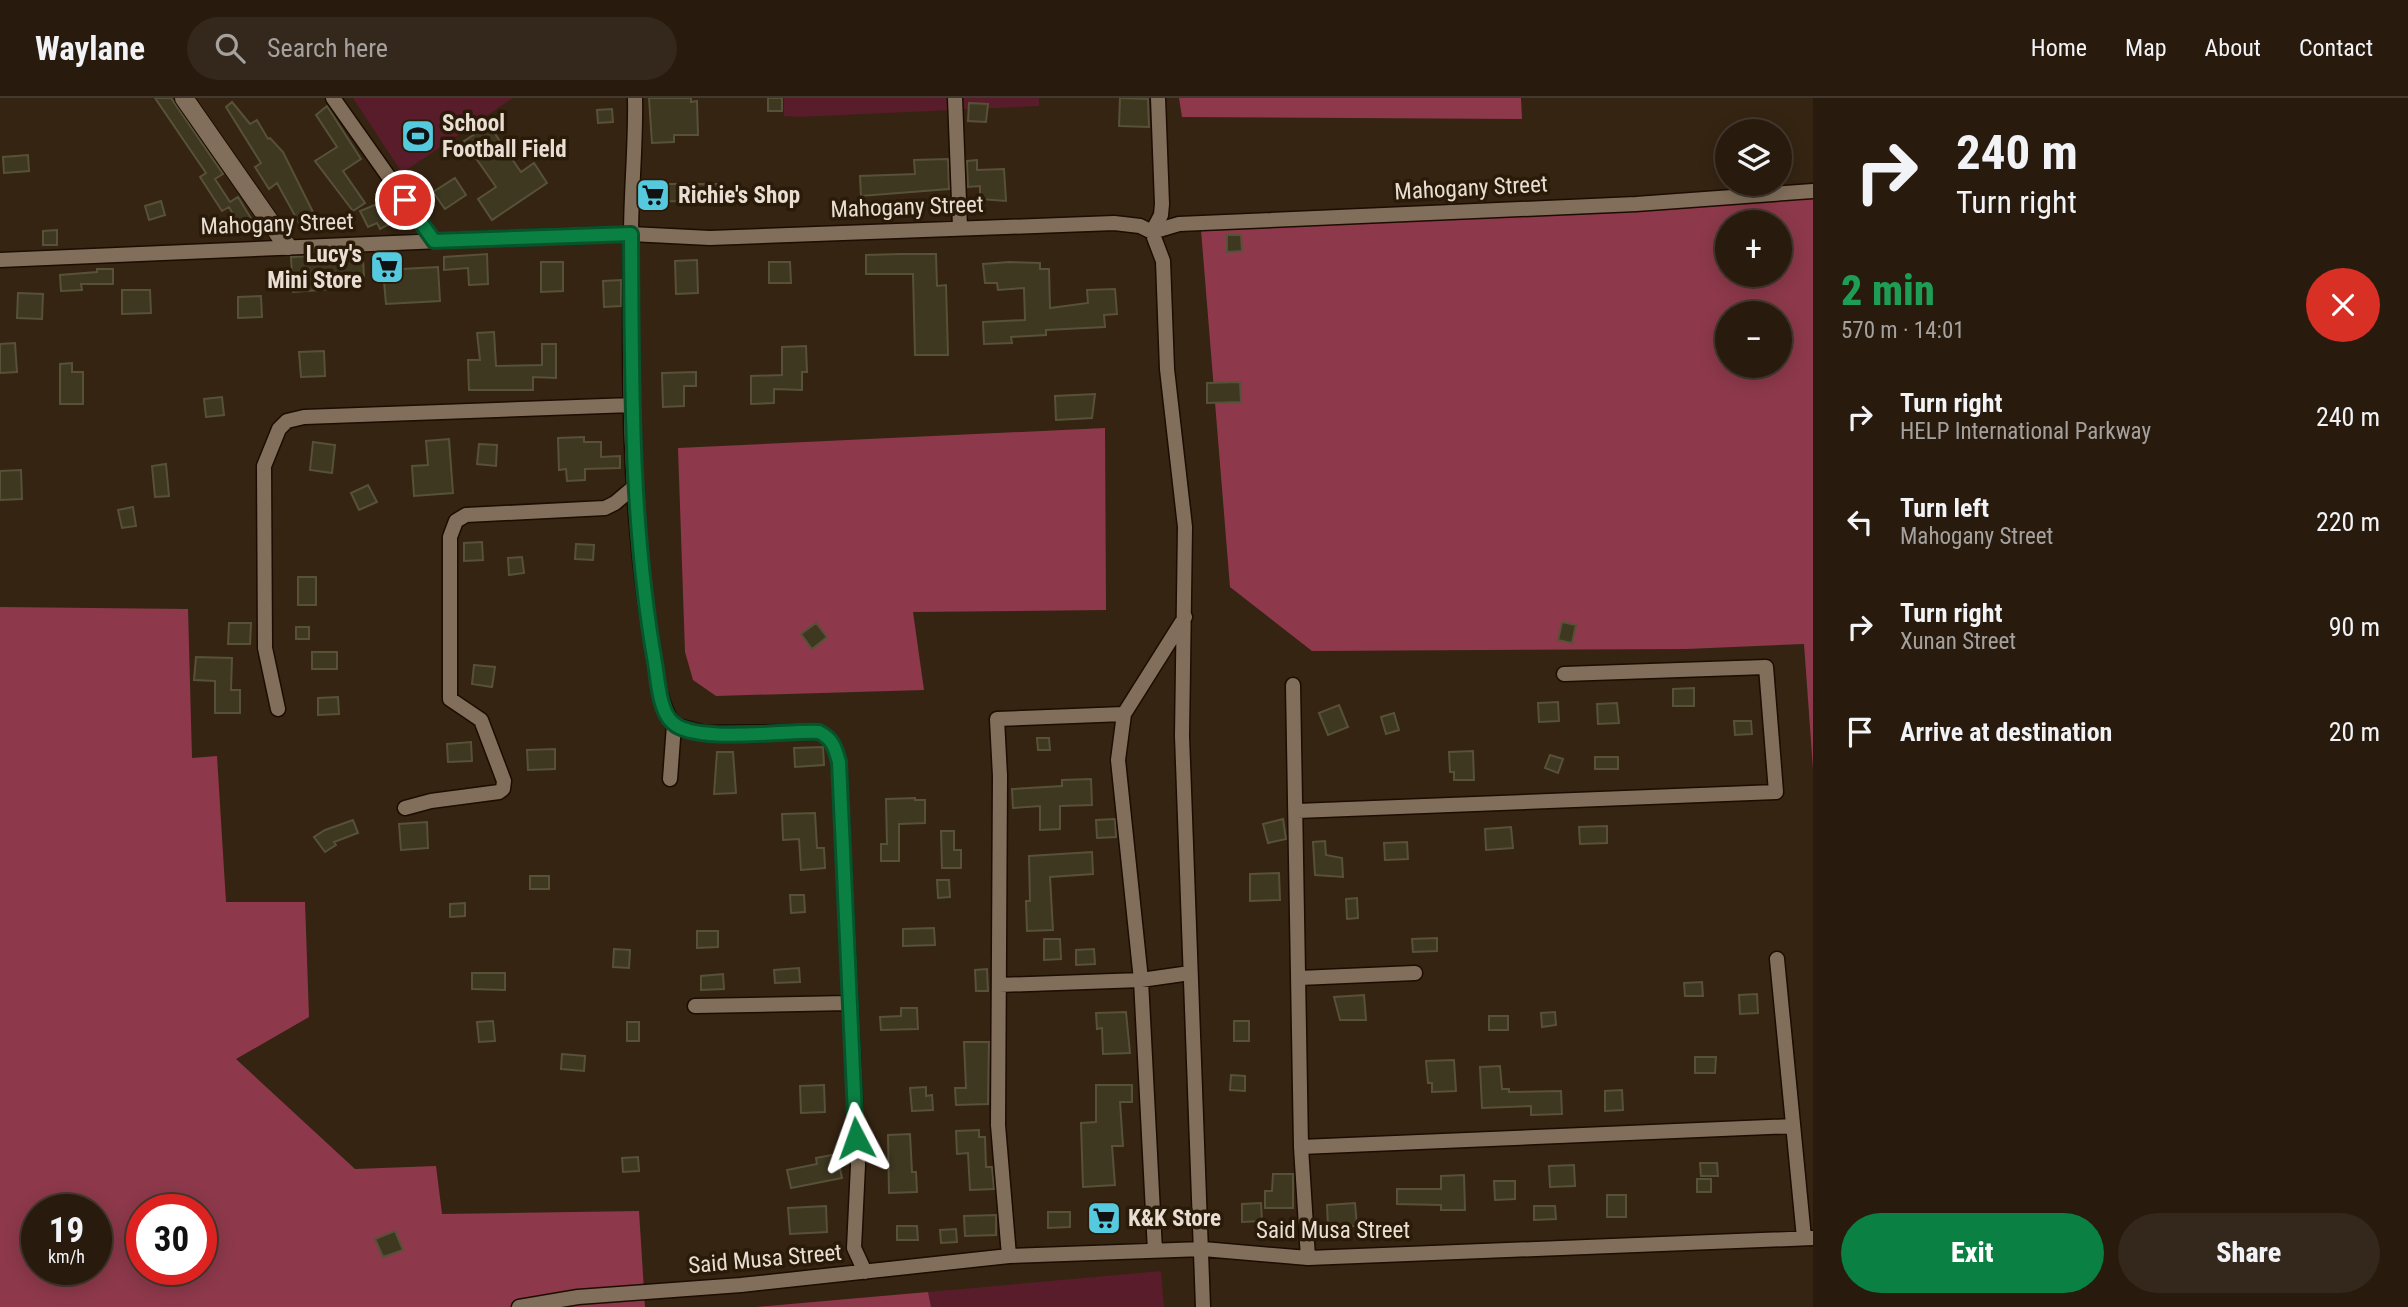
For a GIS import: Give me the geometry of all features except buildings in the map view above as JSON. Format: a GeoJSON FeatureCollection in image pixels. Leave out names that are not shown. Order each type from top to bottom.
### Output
{"type":"FeatureCollection","features":[{"type":"Feature","properties":{"kind":"street"},"geometry":{"type":"LineString","coordinates":[[184,98],[287,246]]}},
{"type":"Feature","properties":{"kind":"street"},"geometry":{"type":"LineString","coordinates":[[333,98],[434,241]]}},
{"type":"Feature","properties":{"kind":"street"},"geometry":{"type":"LineString","coordinates":[[635,98],[636,144],[631,234],[635,486],[645,606],[660,693],[667,715],[674,725],[670,779]]}},
{"type":"Feature","properties":{"kind":"street"},"geometry":{"type":"LineString","coordinates":[[955,98],[960,227]]}},
{"type":"Feature","properties":{"kind":"street"},"geometry":{"type":"LineString","coordinates":[[1158,98],[1162,204],[1161,215],[1152,232],[1163,261],[1167,369],[1185,527],[1186,615],[1182,736],[1203,1249],[1203,1307]]}},
{"type":"Feature","properties":{"kind":"street","name":"Mahogany Street"},"geometry":{"type":"LineString","coordinates":[[0,260],[287,246],[631,234],[710,238],[1114,223],[1140,226],[1152,232],[1179,224],[1636,204],[1813,191]]}},
{"type":"Feature","properties":{"kind":"street"},"geometry":{"type":"LineString","coordinates":[[278,709],[265,648],[264,466],[279,429],[287,421],[304,417],[632,405]]}},
{"type":"Feature","properties":{"kind":"street"},"geometry":{"type":"LineString","coordinates":[[405,808],[431,801],[499,792],[503,789],[504,781],[487,728],[474,713],[450,699],[450,537],[456,521],[466,515],[605,508],[635,486]]}},
{"type":"Feature","properties":{"kind":"street"},"geometry":{"type":"LineString","coordinates":[[1155,1251],[1141,980],[1118,760],[1124,714],[1186,615]]}},
{"type":"Feature","properties":{"kind":"street"},"geometry":{"type":"LineString","coordinates":[[1297,811],[1776,792],[1766,667],[1564,674]]}},
{"type":"Feature","properties":{"kind":"street"},"geometry":{"type":"LineString","coordinates":[[1293,685],[1301,1147],[1308,1258]]}},
{"type":"Feature","properties":{"kind":"street"},"geometry":{"type":"LineString","coordinates":[[1009,1255],[998,1125],[1000,776],[997,719],[1124,714]]}},
{"type":"Feature","properties":{"kind":"street"},"geometry":{"type":"LineString","coordinates":[[674,725],[705,733],[748,735],[819,732],[830,737],[839,762],[848,1003],[858,1165],[854,1248],[865,1272]]}},
{"type":"Feature","properties":{"kind":"street"},"geometry":{"type":"LineString","coordinates":[[1777,959],[1793,1126],[1808,1238]]}},
{"type":"Feature","properties":{"kind":"street"},"geometry":{"type":"LineString","coordinates":[[999,985],[1141,980],[1190,973]]}},
{"type":"Feature","properties":{"kind":"street"},"geometry":{"type":"LineString","coordinates":[[1299,978],[1415,973]]}},
{"type":"Feature","properties":{"kind":"street"},"geometry":{"type":"LineString","coordinates":[[695,1006],[848,1003]]}},
{"type":"Feature","properties":{"kind":"street"},"geometry":{"type":"LineString","coordinates":[[1301,1147],[1793,1126]]}},
{"type":"Feature","properties":{"kind":"street","name":"Said Musa Street"},"geometry":{"type":"LineString","coordinates":[[519,1307],[578,1297],[741,1286],[1009,1255],[1203,1249],[1308,1258],[1808,1238]]}},
{"type":"Feature","properties":{"kind":"shaded area","name":"School Football Field"},"geometry":{"type":"Polygon","coordinates":[[[353,98],[513,98],[402,173],[353,98]]]}},
{"type":"Feature","properties":{"kind":"shaded area"},"geometry":{"type":"Polygon","coordinates":[[[784,98],[1039,98],[1039,106],[799,117],[784,116],[784,98]]]}},
{"type":"Feature","properties":{"kind":"shaded area"},"geometry":{"type":"Polygon","coordinates":[[[1179,98],[1521,98],[1522,119],[1182,117],[1179,98]]]}},
{"type":"Feature","properties":{"kind":"shaded area"},"geometry":{"type":"Polygon","coordinates":[[[1813,196],[1813,769],[1804,644],[1686,649],[1312,651],[1230,587],[1201,230],[1813,196]]]}},
{"type":"Feature","properties":{"kind":"shaded area"},"geometry":{"type":"Polygon","coordinates":[[[1105,428],[1106,610],[913,612],[924,690],[716,696],[693,680],[685,652],[678,448],[1105,428]]]}},
{"type":"Feature","properties":{"kind":"shaded area"},"geometry":{"type":"Polygon","coordinates":[[[0,607],[188,609],[192,758],[217,756],[226,902],[305,902],[309,1017],[236,1059],[355,1169],[436,1166],[442,1214],[639,1211],[645,1307],[0,1307],[0,607]]]}},
{"type":"Feature","properties":{"kind":"shaded area"},"geometry":{"type":"Polygon","coordinates":[[[1161,1271],[1164,1307],[929,1307],[928,1292],[1161,1271]]]}},
{"type":"Feature","properties":{"kind":"shaded area"},"geometry":{"type":"Polygon","coordinates":[[[928,1292],[931,1307],[756,1307],[928,1292]]]}},
{"type":"Feature","properties":{"kind":"place","name":"School Football Field"},"geometry":{"type":"Point","coordinates":[418,136]}},
{"type":"Feature","properties":{"kind":"place","name":"Richie's Shop"},"geometry":{"type":"Point","coordinates":[653,195]}},
{"type":"Feature","properties":{"kind":"place","name":"Lucy's Mini Store"},"geometry":{"type":"Point","coordinates":[387,267]}},
{"type":"Feature","properties":{"kind":"place","name":"K&K Store"},"geometry":{"type":"Point","coordinates":[1104,1218]}},
{"type":"Feature","properties":{"kind":"route"},"geometry":{"type":"LineString","coordinates":[[405,200],[434,241],[631,234],[635,486],[645,606],[660,693],[667,715],[674,725],[705,733],[748,735],[819,732],[830,737],[836,750],[839,762],[856,1138]]}}]}
